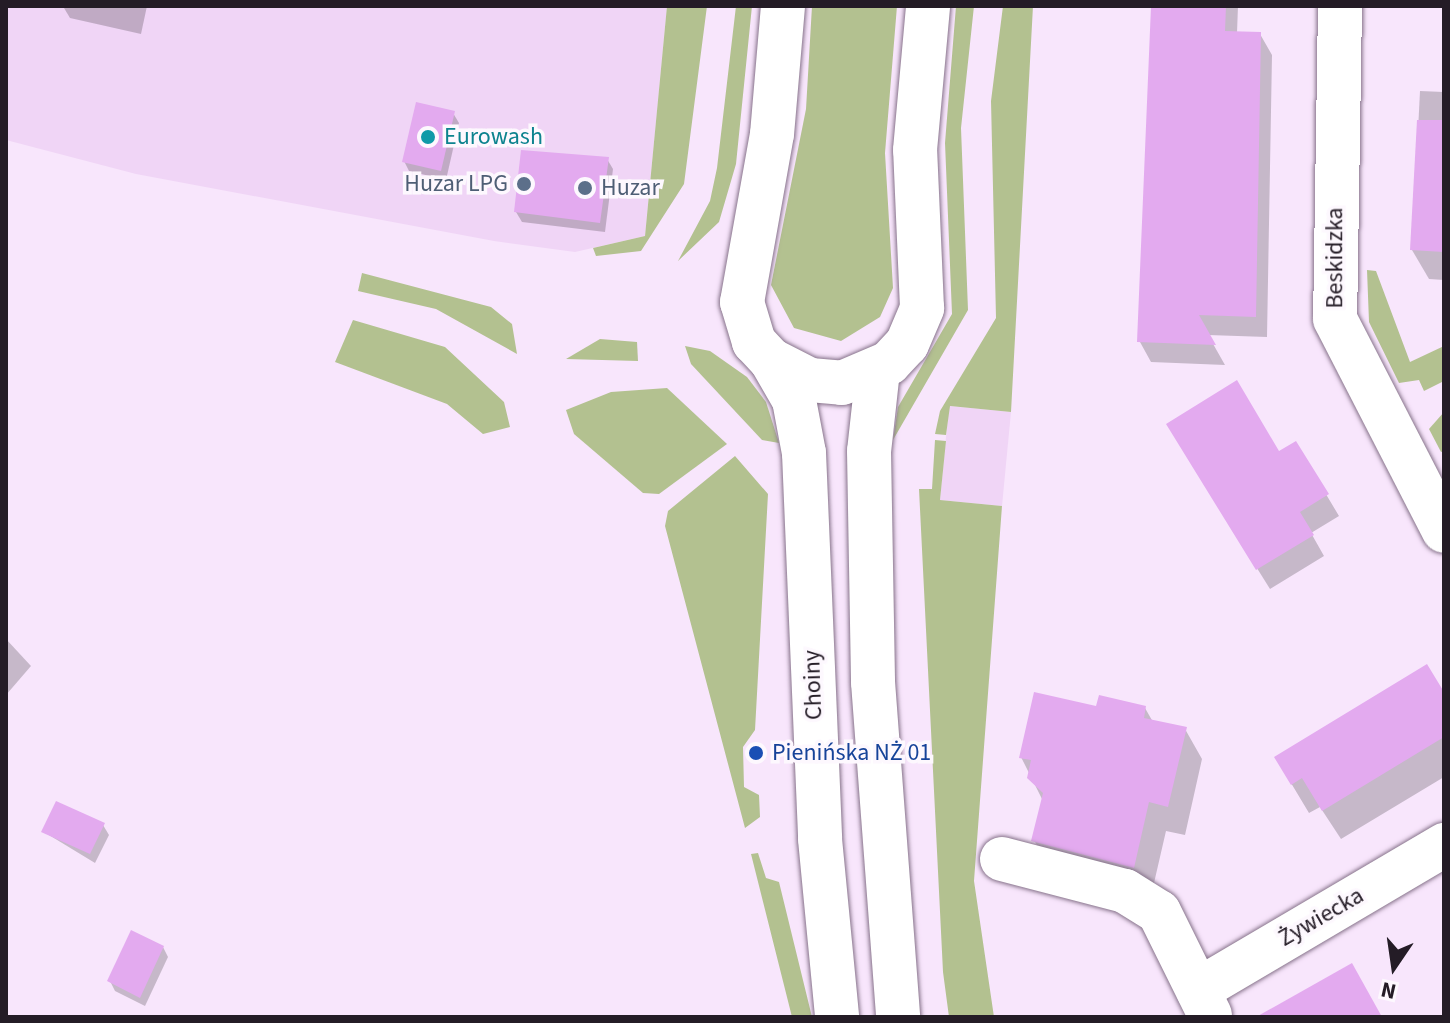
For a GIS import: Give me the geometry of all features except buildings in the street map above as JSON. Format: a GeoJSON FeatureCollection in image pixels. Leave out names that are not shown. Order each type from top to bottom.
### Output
{"type":"FeatureCollection","features":[{"type":"Feature","properties":{"kind":"street","name":"Choiny"},"geometry":{"type":"LineString","coordinates":[[783,6],[772,134],[742,281],[748,328],[794,400],[804,453],[819,823],[837,1017]]}},
{"type":"Feature","properties":{"kind":"street"},"geometry":{"type":"LineString","coordinates":[[771,360],[823,383],[855,381],[878,370],[907,344],[922,308],[916,129],[928,6]]}},
{"type":"Feature","properties":{"kind":"street","name":"Beskidzka"},"geometry":{"type":"LineString","coordinates":[[1340,6],[1335,319],[1444,531]]}},
{"type":"Feature","properties":{"kind":"street"},"geometry":{"type":"LineString","coordinates":[[878,370],[869,451],[873,682],[898,1017]]}},
{"type":"Feature","properties":{"kind":"street","name":"Żywiecka"},"geometry":{"type":"LineString","coordinates":[[1002,859],[1125,891],[1159,912],[1204,1003],[1444,845]]}},
{"type":"Feature","properties":{"kind":"shaded area"},"geometry":{"type":"Polygon","coordinates":[[[6,6],[667,6],[645,236],[575,252],[494,241],[136,174],[6,140],[6,6]]]}},
{"type":"Feature","properties":{"kind":"shaded area"},"geometry":{"type":"Polygon","coordinates":[[[949,406],[1011,412],[1002,506],[940,500],[949,406]]]}},
{"type":"Feature","properties":{"kind":"green space"},"geometry":{"type":"Polygon","coordinates":[[[667,6],[707,6],[684,184],[641,251],[596,256],[593,248],[645,236],[667,6]]]}},
{"type":"Feature","properties":{"kind":"green space"},"geometry":{"type":"Polygon","coordinates":[[[736,6],[752,6],[736,164],[719,222],[678,261],[710,201],[717,168],[736,6]]]}},
{"type":"Feature","properties":{"kind":"green space"},"geometry":{"type":"Polygon","coordinates":[[[812,6],[897,6],[885,153],[893,288],[880,317],[841,341],[794,328],[771,285],[806,109],[812,6]]]}},
{"type":"Feature","properties":{"kind":"green space"},"geometry":{"type":"Polygon","coordinates":[[[956,6],[974,6],[961,128],[968,310],[893,440],[898,407],[952,314],[945,143],[956,6]]]}},
{"type":"Feature","properties":{"kind":"green space"},"geometry":{"type":"Polygon","coordinates":[[[1003,6],[1033,6],[1011,412],[950,406],[946,435],[935,434],[940,411],[996,318],[991,101],[1003,6]]]}},
{"type":"Feature","properties":{"kind":"green space"},"geometry":{"type":"Polygon","coordinates":[[[1367,270],[1376,271],[1410,362],[1444,346],[1444,381],[1424,391],[1419,380],[1399,383],[1369,322],[1367,270]]]}},
{"type":"Feature","properties":{"kind":"green space"},"geometry":{"type":"Polygon","coordinates":[[[362,273],[491,307],[512,324],[517,354],[436,309],[358,291],[362,273]]]}},
{"type":"Feature","properties":{"kind":"green space"},"geometry":{"type":"Polygon","coordinates":[[[353,320],[445,347],[504,402],[510,427],[483,434],[447,404],[335,362],[353,320]]]}},
{"type":"Feature","properties":{"kind":"green space"},"geometry":{"type":"Polygon","coordinates":[[[600,339],[637,342],[638,361],[566,359],[600,339]]]}},
{"type":"Feature","properties":{"kind":"green space"},"geometry":{"type":"Polygon","coordinates":[[[685,346],[710,351],[747,377],[766,402],[779,443],[762,440],[691,364],[685,346]]]}},
{"type":"Feature","properties":{"kind":"green space"},"geometry":{"type":"Polygon","coordinates":[[[667,388],[727,444],[659,494],[643,493],[574,434],[566,410],[611,392],[667,388]]]}},
{"type":"Feature","properties":{"kind":"green space"},"geometry":{"type":"Polygon","coordinates":[[[1444,412],[1444,451],[1441,452],[1429,429],[1444,412]]]}},
{"type":"Feature","properties":{"kind":"green space"},"geometry":{"type":"Polygon","coordinates":[[[935,440],[946,441],[940,500],[1002,506],[974,881],[994,1017],[949,1017],[943,972],[919,489],[932,489],[935,440]]]}},
{"type":"Feature","properties":{"kind":"green space"},"geometry":{"type":"Polygon","coordinates":[[[735,456],[768,494],[755,730],[743,747],[744,787],[759,795],[760,817],[745,828],[665,526],[668,511],[735,456]]]}},
{"type":"Feature","properties":{"kind":"green space"},"geometry":{"type":"Polygon","coordinates":[[[758,853],[766,878],[779,882],[812,1017],[792,1017],[751,854],[758,853]]]}},
{"type":"Feature","properties":{"kind":"place","name":"Eurowash"},"geometry":{"type":"Point","coordinates":[428,137]}},
{"type":"Feature","properties":{"kind":"place","name":"Huzar LPG"},"geometry":{"type":"Point","coordinates":[524,184]}},
{"type":"Feature","properties":{"kind":"place","name":"Huzar"},"geometry":{"type":"Point","coordinates":[585,188]}},
{"type":"Feature","properties":{"kind":"place","name":"Pienińska NŻ 01"},"geometry":{"type":"Point","coordinates":[756,753]}}]}
